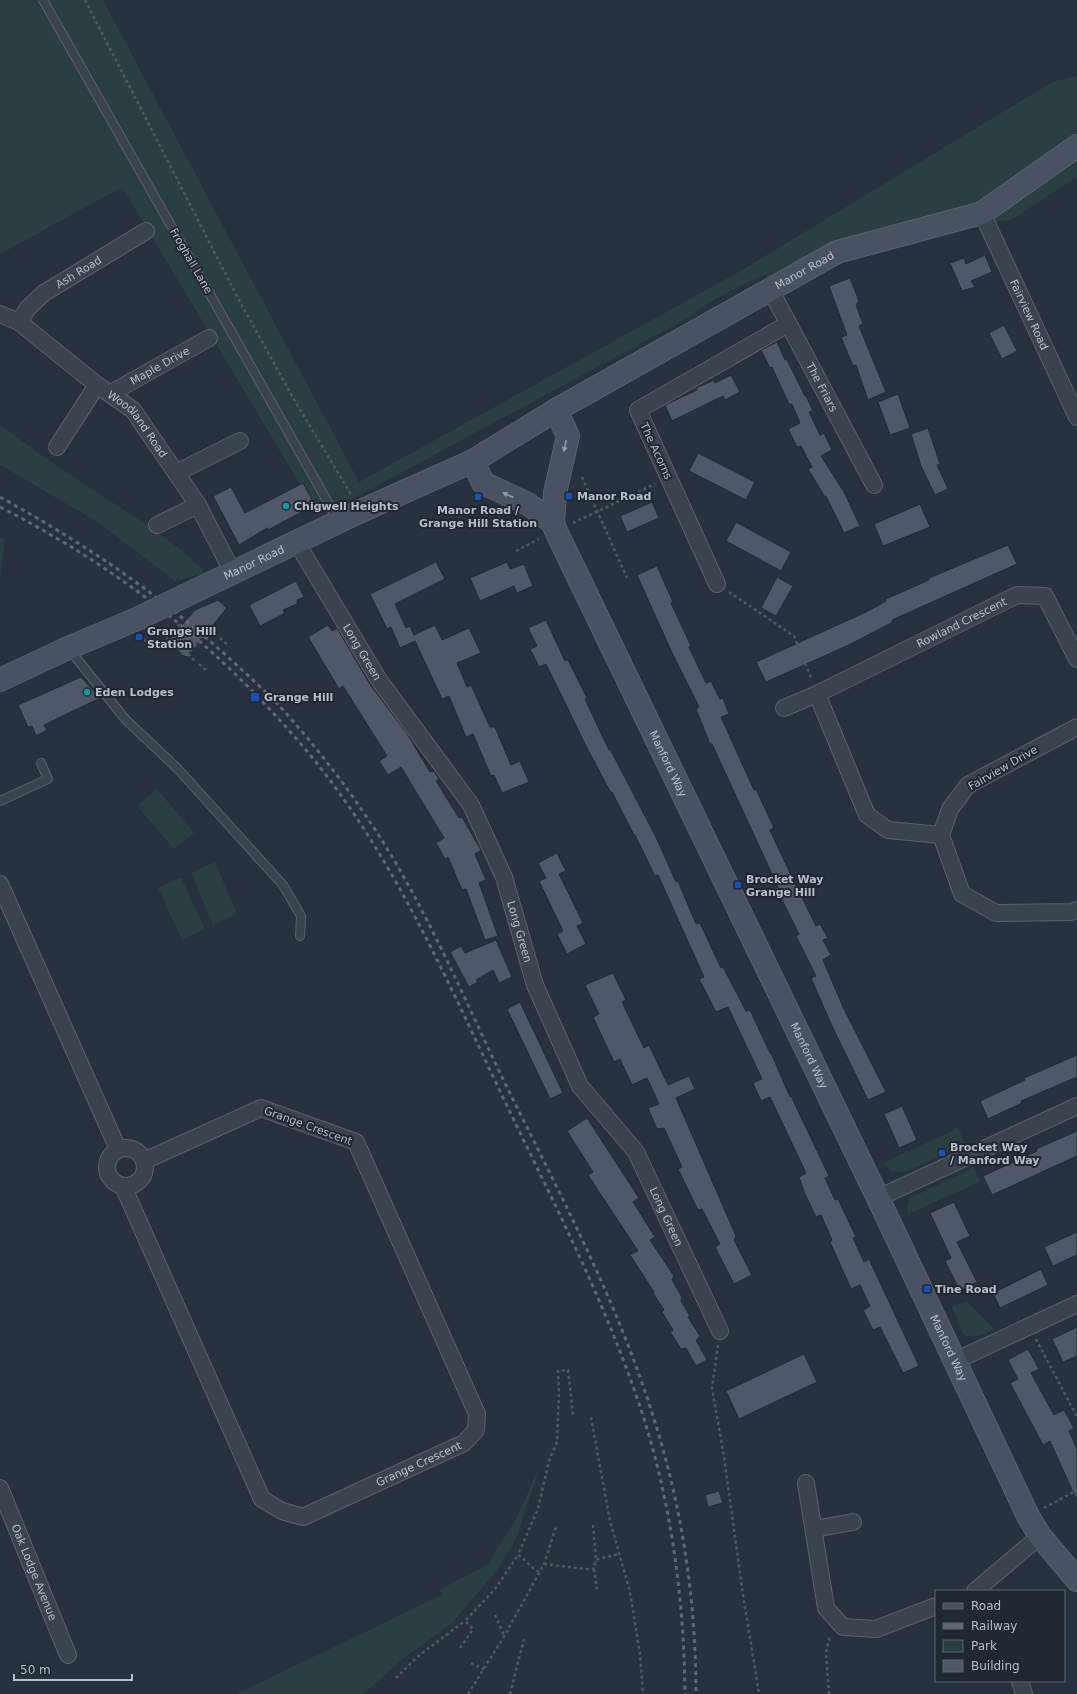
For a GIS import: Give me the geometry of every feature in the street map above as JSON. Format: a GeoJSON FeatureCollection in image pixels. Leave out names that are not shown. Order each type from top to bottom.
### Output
{"type":"FeatureCollection","features":[{"type":"Feature","properties":{"kind":"street","name":"Manor Road"},"geometry":{"type":"LineString","coordinates":[[0,680],[68,648],[138,619],[340,523],[361,511],[473,461],[556,410],[837,252],[982,213],[1077,146]]}},
{"type":"Feature","properties":{"kind":"street","name":"Fairview Road"},"geometry":{"type":"LineString","coordinates":[[982,213],[1077,415]]}},
{"type":"Feature","properties":{"kind":"street","name":"Ash Road"},"geometry":{"type":"LineString","coordinates":[[19,322],[28,308],[44,293],[146,231]]}},
{"type":"Feature","properties":{"kind":"street","name":"The Friars"},"geometry":{"type":"LineString","coordinates":[[770,289],[874,485]]}},
{"type":"Feature","properties":{"kind":"street","name":"Woodland Road"},"geometry":{"type":"LineString","coordinates":[[0,314],[19,322],[97,385],[111,393],[133,410],[198,505],[233,573]]}},
{"type":"Feature","properties":{"kind":"street","name":"The Acorns"},"geometry":{"type":"LineString","coordinates":[[717,584],[638,410],[788,324]]}},
{"type":"Feature","properties":{"kind":"street","name":"Maple Drive"},"geometry":{"type":"LineString","coordinates":[[111,393],[209,338]]}},
{"type":"Feature","properties":{"kind":"street"},"geometry":{"type":"LineString","coordinates":[[57,447],[97,385]]}},
{"type":"Feature","properties":{"kind":"street","name":"Manford Way"},"geometry":{"type":"LineString","coordinates":[[554,527],[555,494],[568,436],[556,410]]}},
{"type":"Feature","properties":{"kind":"street"},"geometry":{"type":"LineString","coordinates":[[176,474],[240,441]]}},
{"type":"Feature","properties":{"kind":"street","name":"Manford Way"},"geometry":{"type":"LineString","coordinates":[[473,461],[483,483],[528,504],[554,527],[878,1198],[1028,1516],[1040,1536],[1077,1580]]}},
{"type":"Feature","properties":{"kind":"street"},"geometry":{"type":"LineString","coordinates":[[157,525],[198,505]]}},
{"type":"Feature","properties":{"kind":"street","name":"Long Green"},"geometry":{"type":"LineString","coordinates":[[297,543],[379,680],[472,805],[504,877],[535,985],[580,1086],[636,1152],[720,1331]]}},
{"type":"Feature","properties":{"kind":"street","name":"Rowland Crescent"},"geometry":{"type":"LineString","coordinates":[[784,708],[818,694],[1017,595],[1045,596],[1077,659]]}},
{"type":"Feature","properties":{"kind":"street"},"geometry":{"type":"LineString","coordinates":[[818,694],[867,815],[888,830],[941,835],[962,894],[996,913],[1071,912],[1077,910]]}},
{"type":"Feature","properties":{"kind":"street","name":"Fairview Drive"},"geometry":{"type":"LineString","coordinates":[[941,835],[950,809],[968,785],[1077,727]]}},
{"type":"Feature","properties":{"kind":"street"},"geometry":{"type":"LineString","coordinates":[[0,884],[118,1149],[131,1148],[137,1151],[144,1161],[145,1168],[140,1180],[129,1186],[123,1186]]}},
{"type":"Feature","properties":{"kind":"street"},"geometry":{"type":"LineString","coordinates":[[878,1198],[1077,1106]]}},
{"type":"Feature","properties":{"kind":"street","name":"Grange Crescent"},"geometry":{"type":"LineString","coordinates":[[118,1149],[109,1157],[107,1169],[112,1180],[123,1186],[262,1499],[282,1511],[302,1517],[464,1443],[476,1430],[477,1414],[356,1142],[261,1108],[144,1161]]}},
{"type":"Feature","properties":{"kind":"street"},"geometry":{"type":"LineString","coordinates":[[955,1361],[1077,1304]]}},
{"type":"Feature","properties":{"kind":"street"},"geometry":{"type":"LineString","coordinates":[[806,1483],[826,1608],[843,1627],[876,1628],[935,1606]]}},
{"type":"Feature","properties":{"kind":"street","name":"Oak Lodge Avenue"},"geometry":{"type":"LineString","coordinates":[[0,1488],[68,1655]]}},
{"type":"Feature","properties":{"kind":"street"},"geometry":{"type":"LineString","coordinates":[[814,1529],[853,1522]]}},
{"type":"Feature","properties":{"kind":"street"},"geometry":{"type":"LineString","coordinates":[[976,1590],[1040,1536]]}},
{"type":"Feature","properties":{"kind":"street"},"geometry":{"type":"LineString","coordinates":[[1020,1682],[1024,1694]]}},
{"type":"Feature","properties":{"kind":"lane","name":"Froghall Lane"},"geometry":{"type":"LineString","coordinates":[[43,0],[340,523]]}},
{"type":"Feature","properties":{"kind":"lane"},"geometry":{"type":"LineString","coordinates":[[68,648],[126,720],[178,768],[283,885],[301,916],[300,936]]}},
{"type":"Feature","properties":{"kind":"lane"},"geometry":{"type":"LineString","coordinates":[[0,801],[48,779],[41,763]]}},
{"type":"Feature","properties":{"kind":"path"},"geometry":{"type":"LineString","coordinates":[[85,0],[240,302],[296,403],[361,511]]}},
{"type":"Feature","properties":{"kind":"path"},"geometry":{"type":"LineString","coordinates":[[582,477],[627,578]]}},
{"type":"Feature","properties":{"kind":"path"},"geometry":{"type":"LineString","coordinates":[[516,551],[554,527],[597,512],[668,477]]}},
{"type":"Feature","properties":{"kind":"path"},"geometry":{"type":"LineString","coordinates":[[717,584],[794,636],[818,694]]}},
{"type":"Feature","properties":{"kind":"path"},"geometry":{"type":"LineString","coordinates":[[188,654],[212,626],[208,622],[181,652],[186,656],[188,654],[207,671]]}},
{"type":"Feature","properties":{"kind":"path"},"geometry":{"type":"LineString","coordinates":[[210,629],[229,646]]}},
{"type":"Feature","properties":{"kind":"path"},"geometry":{"type":"LineString","coordinates":[[1030,1326],[1077,1417]]}},
{"type":"Feature","properties":{"kind":"path"},"geometry":{"type":"LineString","coordinates":[[720,1331],[712,1388],[724,1457],[743,1595],[759,1694]]}},
{"type":"Feature","properties":{"kind":"path"},"geometry":{"type":"LineString","coordinates":[[396,1678],[417,1657],[465,1621],[495,1589],[518,1555],[538,1509],[550,1461],[557,1442],[559,1400],[558,1371],[568,1370],[573,1415]]}},
{"type":"Feature","properties":{"kind":"path"},"geometry":{"type":"LineString","coordinates":[[591,1417],[610,1521],[630,1592],[640,1654],[643,1694]]}},
{"type":"Feature","properties":{"kind":"path"},"geometry":{"type":"LineString","coordinates":[[1028,1516],[1077,1490]]}},
{"type":"Feature","properties":{"kind":"path"},"geometry":{"type":"LineString","coordinates":[[593,1525],[596,1563]]}},
{"type":"Feature","properties":{"kind":"path"},"geometry":{"type":"LineString","coordinates":[[468,1694],[505,1635],[544,1564],[556,1528]]}},
{"type":"Feature","properties":{"kind":"path"},"geometry":{"type":"LineString","coordinates":[[597,1589],[595,1586],[594,1568],[598,1559],[620,1554]]}},
{"type":"Feature","properties":{"kind":"path"},"geometry":{"type":"LineString","coordinates":[[518,1555],[527,1562],[531,1568],[539,1572]]}},
{"type":"Feature","properties":{"kind":"path"},"geometry":{"type":"LineString","coordinates":[[544,1564],[585,1569],[594,1568]]}},
{"type":"Feature","properties":{"kind":"path"},"geometry":{"type":"LineString","coordinates":[[495,1615],[505,1635]]}},
{"type":"Feature","properties":{"kind":"path"},"geometry":{"type":"LineString","coordinates":[[829,1694],[826,1653],[834,1618]]}},
{"type":"Feature","properties":{"kind":"path"},"geometry":{"type":"LineString","coordinates":[[460,1648],[473,1629],[465,1621]]}},
{"type":"Feature","properties":{"kind":"path"},"geometry":{"type":"LineString","coordinates":[[510,1694],[524,1638]]}},
{"type":"Feature","properties":{"kind":"path"},"geometry":{"type":"LineString","coordinates":[[471,1663],[484,1669]]}},
{"type":"Feature","properties":{"kind":"green space"},"geometry":{"type":"Polygon","coordinates":[[[0,0],[103,0],[359,482],[737,273],[1054,81],[1077,76],[1077,177],[1011,220],[868,237],[770,281],[766,274],[726,293],[688,318],[375,487],[345,502],[339,501],[316,511],[122,187],[0,254],[0,0]]]}},
{"type":"Feature","properties":{"kind":"green space"},"geometry":{"type":"Polygon","coordinates":[[[0,425],[178,547],[206,573],[175,581],[96,521],[0,465],[0,425]]]}},
{"type":"Feature","properties":{"kind":"green space"},"geometry":{"type":"Polygon","coordinates":[[[0,538],[5,540],[0,579],[0,538]]]}},
{"type":"Feature","properties":{"kind":"green space"},"geometry":{"type":"Polygon","coordinates":[[[157,789],[194,833],[174,849],[137,806],[157,789]]]}},
{"type":"Feature","properties":{"kind":"green space"},"geometry":{"type":"Polygon","coordinates":[[[215,862],[237,914],[213,925],[191,873],[215,862]]]}},
{"type":"Feature","properties":{"kind":"green space"},"geometry":{"type":"Polygon","coordinates":[[[181,877],[205,929],[182,940],[158,888],[181,877]]]}},
{"type":"Feature","properties":{"kind":"green space"},"geometry":{"type":"Polygon","coordinates":[[[958,1128],[966,1145],[902,1173],[891,1171],[883,1163],[958,1128]]]}},
{"type":"Feature","properties":{"kind":"green space"},"geometry":{"type":"Polygon","coordinates":[[[974,1168],[980,1182],[908,1214],[907,1205],[910,1198],[974,1168]]]}},
{"type":"Feature","properties":{"kind":"green space"},"geometry":{"type":"Polygon","coordinates":[[[966,1301],[994,1329],[978,1336],[967,1336],[962,1332],[952,1307],[966,1301]]]}},
{"type":"Feature","properties":{"kind":"green space"},"geometry":{"type":"Polygon","coordinates":[[[541,1463],[516,1539],[496,1572],[452,1623],[403,1659],[363,1694],[236,1694],[442,1595],[439,1590],[487,1565],[517,1517],[541,1463]]]}},
{"type":"Feature","properties":{"kind":"building"},"geometry":{"type":"Polygon","coordinates":[[[985,255],[992,272],[971,281],[975,287],[962,291],[950,263],[964,258],[966,264],[985,255]]]}},
{"type":"Feature","properties":{"kind":"building"},"geometry":{"type":"Polygon","coordinates":[[[850,278],[859,301],[856,305],[863,324],[859,326],[886,392],[868,400],[856,365],[853,366],[841,337],[847,335],[829,286],[850,278]]]}},
{"type":"Feature","properties":{"kind":"building"},"geometry":{"type":"Polygon","coordinates":[[[1004,325],[1017,351],[1002,359],[989,333],[1004,325]]]}},
{"type":"Feature","properties":{"kind":"building"},"geometry":{"type":"Polygon","coordinates":[[[777,342],[785,360],[787,360],[813,411],[809,412],[820,435],[824,433],[832,450],[821,456],[844,492],[860,526],[844,533],[826,496],[825,497],[808,469],[812,467],[801,446],[797,447],[788,429],[800,423],[792,404],[789,404],[772,367],[770,368],[761,350],[777,342]]]}},
{"type":"Feature","properties":{"kind":"building"},"geometry":{"type":"Polygon","coordinates":[[[731,375],[740,392],[725,400],[723,396],[672,421],[665,405],[697,390],[696,388],[714,380],[715,383],[731,375]]]}},
{"type":"Feature","properties":{"kind":"building"},"geometry":{"type":"Polygon","coordinates":[[[898,394],[910,428],[890,435],[878,402],[898,394]]]}},
{"type":"Feature","properties":{"kind":"building"},"geometry":{"type":"Polygon","coordinates":[[[928,428],[940,464],[937,465],[948,489],[935,495],[921,466],[911,434],[928,428]]]}},
{"type":"Feature","properties":{"kind":"building"},"geometry":{"type":"Polygon","coordinates":[[[698,453],[755,482],[746,500],[689,471],[698,453]]]}},
{"type":"Feature","properties":{"kind":"building"},"geometry":{"type":"Polygon","coordinates":[[[303,483],[315,505],[268,530],[267,528],[239,545],[213,496],[231,487],[245,513],[303,483]]]}},
{"type":"Feature","properties":{"kind":"building"},"geometry":{"type":"Polygon","coordinates":[[[652,502],[659,518],[627,532],[620,516],[652,502]]]}},
{"type":"Feature","properties":{"kind":"building"},"geometry":{"type":"Polygon","coordinates":[[[920,504],[930,527],[883,546],[874,524],[920,504]]]}},
{"type":"Feature","properties":{"kind":"building"},"geometry":{"type":"Polygon","coordinates":[[[736,522],[791,552],[781,571],[726,541],[736,522]]]}},
{"type":"Feature","properties":{"kind":"building"},"geometry":{"type":"Polygon","coordinates":[[[1008,545],[1017,564],[892,620],[893,622],[851,644],[766,682],[756,662],[866,612],[886,601],[886,599],[929,580],[929,578],[1008,545]]]}},
{"type":"Feature","properties":{"kind":"building"},"geometry":{"type":"Polygon","coordinates":[[[436,562],[445,579],[395,604],[406,628],[410,626],[414,635],[435,625],[442,640],[469,628],[481,653],[457,663],[467,687],[471,685],[490,727],[495,727],[511,765],[520,761],[529,782],[502,793],[494,775],[491,776],[473,734],[466,737],[449,696],[442,699],[415,641],[400,648],[391,627],[387,629],[370,594],[436,562]]]}},
{"type":"Feature","properties":{"kind":"building"},"geometry":{"type":"Polygon","coordinates":[[[507,562],[510,569],[524,564],[533,586],[517,593],[514,586],[480,601],[470,578],[507,562]]]}},
{"type":"Feature","properties":{"kind":"building"},"geometry":{"type":"Polygon","coordinates":[[[657,566],[673,602],[671,603],[691,646],[689,647],[706,683],[711,681],[720,699],[723,698],[729,714],[721,717],[754,790],[756,789],[774,828],[770,830],[816,926],[820,924],[828,938],[823,940],[831,955],[823,960],[843,1007],[886,1092],[868,1100],[831,1024],[811,978],[816,976],[796,936],[799,934],[776,888],[778,887],[712,744],[710,744],[696,709],[699,707],[673,655],[637,575],[657,566]]]}},
{"type":"Feature","properties":{"kind":"building"},"geometry":{"type":"Polygon","coordinates":[[[777,577],[793,586],[776,616],[761,608],[777,577]]]}},
{"type":"Feature","properties":{"kind":"building"},"geometry":{"type":"Polygon","coordinates":[[[296,581],[304,597],[297,600],[297,604],[283,610],[285,613],[260,626],[249,605],[296,581]]]}},
{"type":"Feature","properties":{"kind":"building"},"geometry":{"type":"Polygon","coordinates":[[[218,600],[227,608],[186,657],[167,642],[195,610],[218,600]]]}},
{"type":"Feature","properties":{"kind":"building"},"geometry":{"type":"Polygon","coordinates":[[[546,620],[565,661],[568,660],[587,698],[585,699],[609,750],[610,749],[656,837],[676,882],[678,881],[696,924],[700,923],[721,968],[723,967],[746,1011],[750,1010],[790,1097],[791,1096],[829,1176],[825,1178],[835,1200],[838,1199],[856,1237],[853,1238],[864,1262],[869,1259],[919,1366],[903,1373],[880,1327],[873,1330],[863,1310],[870,1306],[860,1285],[851,1289],[830,1242],[832,1240],[821,1215],[816,1217],[805,1194],[799,1177],[806,1173],[770,1097],[761,1101],[753,1083],[762,1079],[728,1007],[716,1012],[699,979],[704,977],[658,875],[655,876],[635,835],[588,750],[546,664],[539,667],[530,649],[537,646],[528,628],[546,620]]]}},
{"type":"Feature","properties":{"kind":"building"},"geometry":{"type":"Polygon","coordinates":[[[328,625],[332,631],[337,628],[371,686],[406,732],[430,772],[434,771],[439,779],[436,781],[459,818],[462,817],[481,850],[475,854],[486,880],[479,883],[498,936],[485,940],[466,889],[462,890],[448,857],[445,859],[436,843],[444,838],[401,767],[388,775],[379,761],[387,756],[343,686],[339,689],[308,637],[328,625]]]}},
{"type":"Feature","properties":{"kind":"building"},"geometry":{"type":"Polygon","coordinates":[[[81,677],[100,698],[44,725],[47,730],[36,736],[32,726],[28,727],[18,705],[81,677]]]}},
{"type":"Feature","properties":{"kind":"building"},"geometry":{"type":"Polygon","coordinates":[[[557,853],[566,871],[559,874],[583,923],[577,926],[586,944],[567,954],[557,934],[563,931],[539,881],[546,878],[538,863],[557,853]]]}},
{"type":"Feature","properties":{"kind":"building"},"geometry":{"type":"Polygon","coordinates":[[[496,940],[512,977],[499,983],[493,970],[476,980],[478,982],[469,987],[450,952],[461,946],[465,953],[496,940]]]}},
{"type":"Feature","properties":{"kind":"building"},"geometry":{"type":"Polygon","coordinates":[[[613,973],[626,1000],[622,1002],[644,1048],[649,1045],[668,1085],[689,1076],[695,1089],[676,1098],[736,1236],[734,1240],[752,1275],[734,1284],[715,1247],[720,1244],[702,1209],[698,1210],[678,1169],[682,1167],[664,1128],[657,1129],[648,1108],[659,1104],[647,1078],[632,1085],[620,1059],[614,1062],[593,1017],[599,1014],[585,985],[613,973]]]}},
{"type":"Feature","properties":{"kind":"building"},"geometry":{"type":"Polygon","coordinates":[[[520,1002],[563,1093],[550,1099],[507,1009],[520,1002]]]}},
{"type":"Feature","properties":{"kind":"building"},"geometry":{"type":"Polygon","coordinates":[[[1077,1055],[1077,1077],[1021,1101],[1022,1103],[988,1119],[980,1101],[1025,1080],[1024,1078],[1077,1055]]]}},
{"type":"Feature","properties":{"kind":"building"},"geometry":{"type":"Polygon","coordinates":[[[902,1106],[917,1140],[899,1148],[884,1114],[902,1106]]]}},
{"type":"Feature","properties":{"kind":"building"},"geometry":{"type":"Polygon","coordinates":[[[587,1118],[639,1198],[633,1202],[655,1237],[650,1240],[674,1276],[672,1280],[682,1297],[681,1301],[690,1316],[688,1317],[700,1336],[696,1340],[707,1360],[696,1366],[686,1348],[681,1349],[670,1332],[673,1330],[662,1312],[664,1310],[630,1255],[638,1251],[588,1175],[593,1172],[567,1131],[587,1118]]]}},
{"type":"Feature","properties":{"kind":"building"},"geometry":{"type":"Polygon","coordinates":[[[1077,1131],[1077,1156],[992,1195],[983,1176],[1037,1151],[1036,1149],[1077,1131]]]}},
{"type":"Feature","properties":{"kind":"building"},"geometry":{"type":"Polygon","coordinates":[[[954,1202],[970,1236],[957,1242],[977,1282],[960,1291],[945,1261],[951,1258],[930,1213],[954,1202]]]}},
{"type":"Feature","properties":{"kind":"building"},"geometry":{"type":"Polygon","coordinates":[[[1077,1232],[1077,1255],[1053,1266],[1044,1247],[1077,1232]]]}},
{"type":"Feature","properties":{"kind":"building"},"geometry":{"type":"Polygon","coordinates":[[[1041,1269],[1048,1285],[1000,1308],[993,1293],[1041,1269]]]}},
{"type":"Feature","properties":{"kind":"building"},"geometry":{"type":"Polygon","coordinates":[[[1077,1327],[1077,1356],[1063,1362],[1052,1339],[1077,1327]]]}},
{"type":"Feature","properties":{"kind":"building"},"geometry":{"type":"Polygon","coordinates":[[[1028,1349],[1039,1369],[1031,1373],[1054,1415],[1064,1410],[1074,1428],[1069,1431],[1077,1449],[1077,1501],[1050,1441],[1043,1445],[1010,1383],[1018,1379],[1008,1360],[1028,1349]]]}},
{"type":"Feature","properties":{"kind":"building"},"geometry":{"type":"Polygon","coordinates":[[[804,1354],[817,1382],[739,1419],[726,1391],[804,1354]]]}},
{"type":"Feature","properties":{"kind":"building"},"geometry":{"type":"Polygon","coordinates":[[[719,1491],[723,1503],[708,1507],[705,1495],[719,1491]]]}},
{"type":"Feature","properties":{"kind":"railway"},"geometry":{"type":"LineString","coordinates":[[0,497],[62,533],[148,591],[176,612],[254,681],[292,720],[322,756],[377,832],[401,872],[440,946],[500,1073],[563,1199],[603,1285],[638,1372],[663,1450],[679,1519],[690,1588],[696,1694]]}},
{"type":"Feature","properties":{"kind":"railway"},"geometry":{"type":"LineString","coordinates":[[0,507],[86,556],[127,584],[165,613],[238,677],[273,712],[336,788],[388,869],[412,911],[456,998],[557,1208],[595,1291],[629,1376],[654,1453],[675,1555],[682,1624],[685,1694]]}},
{"type":"Feature","properties":{"kind":"place","name":"Manor Road"},"geometry":{"type":"Point","coordinates":[569,496]}},
{"type":"Feature","properties":{"kind":"place","name":"Manor Road / Grange Hill Station"},"geometry":{"type":"Point","coordinates":[478,497]}},
{"type":"Feature","properties":{"kind":"place","name":"Chigwell Heights"},"geometry":{"type":"Point","coordinates":[286,506]}},
{"type":"Feature","properties":{"kind":"place","name":"Grange Hill Station"},"geometry":{"type":"Point","coordinates":[139,637]}},
{"type":"Feature","properties":{"kind":"place","name":"Eden Lodges"},"geometry":{"type":"Point","coordinates":[87,692]}},
{"type":"Feature","properties":{"kind":"place","name":"Grange Hill"},"geometry":{"type":"Point","coordinates":[255,697]}},
{"type":"Feature","properties":{"kind":"place","name":"Brocket Way Grange Hill"},"geometry":{"type":"Point","coordinates":[738,885]}},
{"type":"Feature","properties":{"kind":"place","name":"Brocket Way / Manford Way"},"geometry":{"type":"Point","coordinates":[942,1153]}},
{"type":"Feature","properties":{"kind":"place","name":"Tine Road"},"geometry":{"type":"Point","coordinates":[927,1289]}}]}
